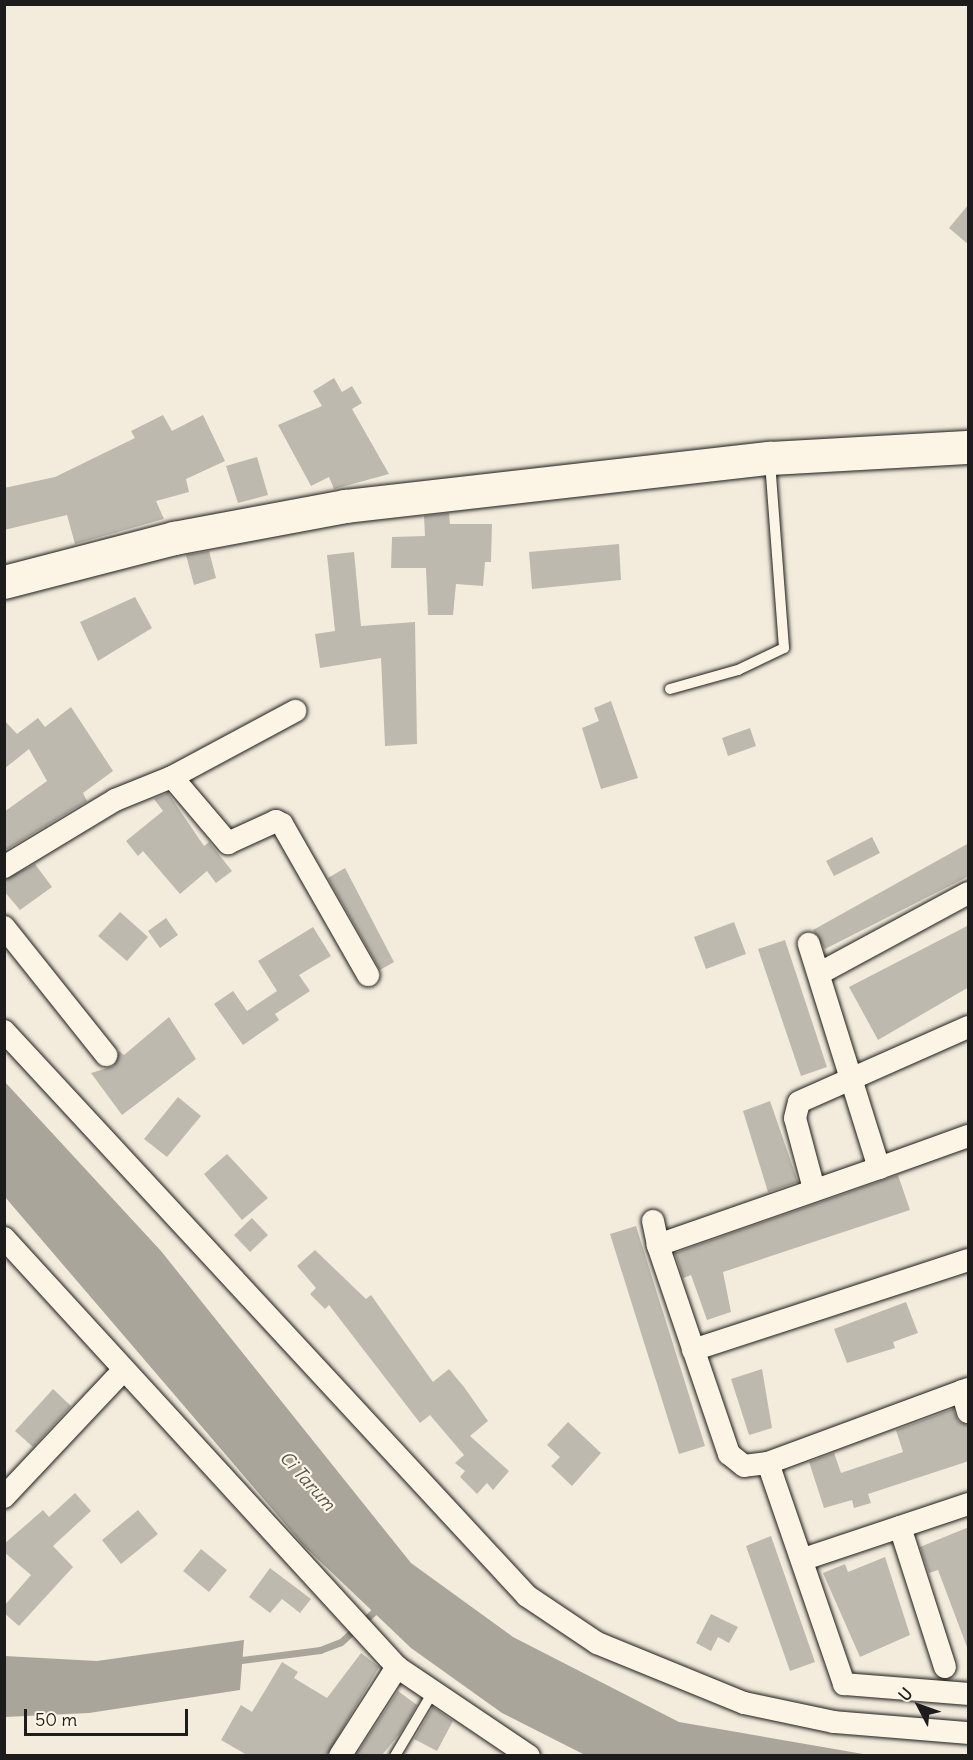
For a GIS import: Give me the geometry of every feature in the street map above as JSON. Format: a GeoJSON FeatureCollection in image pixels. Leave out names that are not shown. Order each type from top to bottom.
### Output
{"type":"FeatureCollection","features":[{"type":"Feature","properties":{"kind":"main road"},"geometry":{"type":"LineString","coordinates":[[4,582],[174,538],[345,506],[769,458],[969,447]]}},
{"type":"Feature","properties":{"kind":"street"},"geometry":{"type":"LineString","coordinates":[[4,867],[114,800],[172,777],[295,711]]}},
{"type":"Feature","properties":{"kind":"street"},"geometry":{"type":"LineString","coordinates":[[172,777],[228,843],[276,821],[282,824],[368,975]]}},
{"type":"Feature","properties":{"kind":"street"},"geometry":{"type":"LineString","coordinates":[[822,972],[969,893]]}},
{"type":"Feature","properties":{"kind":"street"},"geometry":{"type":"LineString","coordinates":[[4,927],[106,1055]]}},
{"type":"Feature","properties":{"kind":"street"},"geometry":{"type":"LineString","coordinates":[[809,944],[822,972],[854,1074],[879,1168]]}},
{"type":"Feature","properties":{"kind":"street"},"geometry":{"type":"LineString","coordinates":[[814,1189],[796,1107],[854,1074],[969,1027]]}},
{"type":"Feature","properties":{"kind":"street"},"geometry":{"type":"LineString","coordinates":[[4,1031],[527,1596],[597,1643],[744,1703],[834,1722],[969,1733]]}},
{"type":"Feature","properties":{"kind":"street"},"geometry":{"type":"LineString","coordinates":[[658,1245],[969,1136]]}},
{"type":"Feature","properties":{"kind":"street"},"geometry":{"type":"LineString","coordinates":[[652,1221],[658,1245],[729,1454],[744,1466],[768,1463],[966,1397]]}},
{"type":"Feature","properties":{"kind":"street"},"geometry":{"type":"LineString","coordinates":[[4,1238],[122,1372],[397,1667],[529,1755]]}},
{"type":"Feature","properties":{"kind":"street"},"geometry":{"type":"LineString","coordinates":[[693,1350],[969,1260]]}},
{"type":"Feature","properties":{"kind":"street"},"geometry":{"type":"LineString","coordinates":[[4,1497],[122,1372]]}},
{"type":"Feature","properties":{"kind":"street"},"geometry":{"type":"LineString","coordinates":[[768,1463],[804,1559],[844,1684],[969,1694]]}},
{"type":"Feature","properties":{"kind":"street"},"geometry":{"type":"LineString","coordinates":[[804,1559],[969,1504]]}},
{"type":"Feature","properties":{"kind":"street"},"geometry":{"type":"LineString","coordinates":[[900,1527],[945,1667]]}},
{"type":"Feature","properties":{"kind":"street"},"geometry":{"type":"LineString","coordinates":[[340,1755],[397,1667]]}},
{"type":"Feature","properties":{"kind":"lane"},"geometry":{"type":"LineString","coordinates":[[670,689],[738,670],[784,648],[769,458]]}},
{"type":"Feature","properties":{"kind":"lane"},"geometry":{"type":"LineString","coordinates":[[395,1755],[433,1692]]}},
{"type":"Feature","properties":{"kind":"water","name":"Ci Tarum"},"geometry":{"type":"Polygon","coordinates":[[[5,1082],[161,1251],[411,1563],[513,1637],[679,1722],[869,1755],[585,1755],[502,1713],[411,1648],[304,1546],[5,1197],[5,1082]]]}},
{"type":"Feature","properties":{"kind":"water"},"geometry":{"type":"Polygon","coordinates":[[[244,1640],[240,1690],[89,1713],[5,1717],[5,1656],[97,1661],[244,1640]]]}},
{"type":"Feature","properties":{"kind":"building"},"geometry":{"type":"Polygon","coordinates":[[[969,204],[969,245],[949,228],[969,204]]]}},
{"type":"Feature","properties":{"kind":"building"},"geometry":{"type":"Polygon","coordinates":[[[334,378],[342,392],[352,386],[362,403],[352,409],[389,474],[334,489],[329,477],[311,486],[278,425],[322,406],[313,391],[334,378]]]}},
{"type":"Feature","properties":{"kind":"building"},"geometry":{"type":"Polygon","coordinates":[[[163,415],[172,431],[203,415],[225,461],[186,479],[189,492],[156,501],[164,519],[75,544],[67,515],[4,530],[4,488],[55,477],[135,438],[131,431],[163,415]]]}},
{"type":"Feature","properties":{"kind":"building"},"geometry":{"type":"Polygon","coordinates":[[[257,457],[268,495],[238,503],[226,466],[257,457]]]}},
{"type":"Feature","properties":{"kind":"building"},"geometry":{"type":"Polygon","coordinates":[[[449,513],[450,524],[492,524],[491,562],[485,562],[483,586],[456,584],[453,615],[428,615],[426,568],[391,568],[392,537],[425,536],[424,516],[449,513]]]}},
{"type":"Feature","properties":{"kind":"building"},"geometry":{"type":"Polygon","coordinates":[[[619,544],[621,580],[532,589],[529,552],[619,544]]]}},
{"type":"Feature","properties":{"kind":"building"},"geometry":{"type":"Polygon","coordinates":[[[209,551],[216,578],[194,585],[186,555],[209,551]]]}},
{"type":"Feature","properties":{"kind":"building"},"geometry":{"type":"Polygon","coordinates":[[[354,552],[361,626],[415,622],[417,744],[385,746],[381,658],[320,668],[315,634],[335,631],[327,555],[354,552]]]}},
{"type":"Feature","properties":{"kind":"building"},"geometry":{"type":"Polygon","coordinates":[[[135,597],[152,628],[98,661],[80,622],[135,597]]]}},
{"type":"Feature","properties":{"kind":"building"},"geometry":{"type":"Polygon","coordinates":[[[611,701],[638,778],[601,789],[582,728],[599,721],[594,708],[611,701]]]}},
{"type":"Feature","properties":{"kind":"building"},"geometry":{"type":"Polygon","coordinates":[[[71,707],[113,771],[83,793],[87,801],[4,851],[4,812],[47,781],[29,749],[4,769],[4,720],[17,734],[38,718],[45,727],[71,707]]]}},
{"type":"Feature","properties":{"kind":"building"},"geometry":{"type":"Polygon","coordinates":[[[750,728],[756,746],[728,756],[722,738],[750,728]]]}},
{"type":"Feature","properties":{"kind":"building"},"geometry":{"type":"Polygon","coordinates":[[[168,793],[204,846],[209,842],[232,871],[216,883],[207,871],[180,894],[143,851],[138,856],[126,841],[163,811],[154,799],[168,793]]]}},
{"type":"Feature","properties":{"kind":"building"},"geometry":{"type":"Polygon","coordinates":[[[872,837],[880,853],[834,876],[826,861],[872,837]]]}},
{"type":"Feature","properties":{"kind":"building"},"geometry":{"type":"Polygon","coordinates":[[[969,843],[969,876],[825,949],[813,930],[969,843]]]}},
{"type":"Feature","properties":{"kind":"building"},"geometry":{"type":"Polygon","coordinates":[[[35,864],[52,887],[20,910],[4,891],[4,880],[35,864]]]}},
{"type":"Feature","properties":{"kind":"building"},"geometry":{"type":"Polygon","coordinates":[[[345,868],[394,962],[380,970],[328,878],[345,868]]]}},
{"type":"Feature","properties":{"kind":"building"},"geometry":{"type":"Polygon","coordinates":[[[120,912],[148,937],[127,961],[98,936],[120,912]]]}},
{"type":"Feature","properties":{"kind":"building"},"geometry":{"type":"Polygon","coordinates":[[[166,918],[178,935],[160,948],[148,931],[166,918]]]}},
{"type":"Feature","properties":{"kind":"building"},"geometry":{"type":"Polygon","coordinates":[[[734,922],[746,954],[706,969],[694,937],[734,922]]]}},
{"type":"Feature","properties":{"kind":"building"},"geometry":{"type":"Polygon","coordinates":[[[969,925],[969,987],[878,1040],[849,987],[969,925]]]}},
{"type":"Feature","properties":{"kind":"building"},"geometry":{"type":"Polygon","coordinates":[[[313,927],[331,956],[299,975],[310,991],[275,1014],[279,1020],[243,1045],[214,1004],[233,991],[247,1011],[277,991],[258,961],[313,927]]]}},
{"type":"Feature","properties":{"kind":"building"},"geometry":{"type":"Polygon","coordinates":[[[785,940],[827,1067],[801,1076],[758,949],[785,940]]]}},
{"type":"Feature","properties":{"kind":"building"},"geometry":{"type":"Polygon","coordinates":[[[169,1017],[196,1059],[122,1115],[91,1073],[114,1066],[119,1051],[124,1055],[169,1017]]]}},
{"type":"Feature","properties":{"kind":"building"},"geometry":{"type":"Polygon","coordinates":[[[178,1097],[201,1116],[167,1157],[144,1139],[178,1097]]]}},
{"type":"Feature","properties":{"kind":"building"},"geometry":{"type":"Polygon","coordinates":[[[770,1101],[798,1182],[768,1192],[743,1111],[770,1101]]]}},
{"type":"Feature","properties":{"kind":"building"},"geometry":{"type":"Polygon","coordinates":[[[227,1154],[268,1198],[242,1220],[204,1174],[227,1154]]]}},
{"type":"Feature","properties":{"kind":"building"},"geometry":{"type":"Polygon","coordinates":[[[898,1175],[910,1210],[723,1272],[731,1312],[707,1320],[691,1275],[683,1278],[675,1253],[898,1175]]]}},
{"type":"Feature","properties":{"kind":"building"},"geometry":{"type":"Polygon","coordinates":[[[252,1218],[268,1235],[250,1252],[234,1235],[252,1218]]]}},
{"type":"Feature","properties":{"kind":"building"},"geometry":{"type":"Polygon","coordinates":[[[636,1226],[705,1446],[679,1454],[610,1234],[636,1226]]]}},
{"type":"Feature","properties":{"kind":"building"},"geometry":{"type":"Polygon","coordinates":[[[315,1250],[366,1299],[371,1295],[433,1382],[449,1369],[464,1387],[488,1421],[470,1436],[509,1471],[493,1490],[487,1483],[477,1494],[460,1477],[465,1471],[455,1463],[464,1455],[430,1415],[420,1423],[329,1305],[325,1309],[310,1294],[316,1288],[297,1266],[315,1250]]]}},
{"type":"Feature","properties":{"kind":"building"},"geometry":{"type":"Polygon","coordinates":[[[906,1302],[918,1333],[893,1342],[895,1348],[847,1363],[834,1329],[906,1302]]]}},
{"type":"Feature","properties":{"kind":"building"},"geometry":{"type":"Polygon","coordinates":[[[762,1369],[772,1428],[749,1435],[731,1379],[762,1369]]]}},
{"type":"Feature","properties":{"kind":"building"},"geometry":{"type":"Polygon","coordinates":[[[53,1389],[71,1406],[33,1447],[15,1431],[53,1389]]]}},
{"type":"Feature","properties":{"kind":"building"},"geometry":{"type":"Polygon","coordinates":[[[953,1409],[958,1421],[969,1426],[969,1461],[868,1494],[871,1503],[854,1508],[852,1500],[824,1508],[809,1462],[834,1453],[841,1473],[903,1452],[896,1430],[953,1409]]]}},
{"type":"Feature","properties":{"kind":"building"},"geometry":{"type":"Polygon","coordinates":[[[568,1422],[601,1453],[572,1486],[551,1466],[560,1457],[547,1445],[568,1422]]]}},
{"type":"Feature","properties":{"kind":"building"},"geometry":{"type":"Polygon","coordinates":[[[75,1493],[91,1511],[53,1546],[73,1567],[19,1626],[4,1613],[4,1606],[31,1575],[4,1552],[4,1544],[43,1510],[49,1517],[75,1493]]]}},
{"type":"Feature","properties":{"kind":"building"},"geometry":{"type":"Polygon","coordinates":[[[138,1510],[158,1534],[121,1564],[102,1540],[138,1510]]]}},
{"type":"Feature","properties":{"kind":"building"},"geometry":{"type":"Polygon","coordinates":[[[969,1527],[969,1647],[967,1647],[938,1570],[929,1573],[920,1547],[969,1527]]]}},
{"type":"Feature","properties":{"kind":"building"},"geometry":{"type":"Polygon","coordinates":[[[771,1536],[815,1662],[790,1671],[746,1546],[771,1536]]]}},
{"type":"Feature","properties":{"kind":"building"},"geometry":{"type":"Polygon","coordinates":[[[201,1549],[227,1570],[209,1592],[183,1571],[201,1549]]]}},
{"type":"Feature","properties":{"kind":"building"},"geometry":{"type":"Polygon","coordinates":[[[885,1557],[910,1635],[860,1657],[823,1573],[845,1564],[848,1572],[885,1557]]]}},
{"type":"Feature","properties":{"kind":"building"},"geometry":{"type":"Polygon","coordinates":[[[270,1568],[311,1599],[300,1613],[282,1599],[270,1613],[249,1597],[270,1568]]]}},
{"type":"Feature","properties":{"kind":"building"},"geometry":{"type":"Polygon","coordinates":[[[711,1614],[738,1627],[729,1643],[718,1637],[711,1651],[696,1643],[711,1614]]]}},
{"type":"Feature","properties":{"kind":"building"},"geometry":{"type":"Polygon","coordinates":[[[361,1653],[379,1667],[327,1755],[247,1755],[221,1740],[241,1705],[252,1712],[282,1662],[298,1672],[294,1678],[327,1698],[361,1653]]]}},
{"type":"Feature","properties":{"kind":"building"},"geometry":{"type":"Polygon","coordinates":[[[398,1691],[417,1705],[401,1732],[382,1755],[356,1755],[398,1691]]]}},
{"type":"Feature","properties":{"kind":"building"},"geometry":{"type":"Polygon","coordinates":[[[433,1707],[453,1721],[437,1751],[414,1739],[433,1707]]]}},
{"type":"Feature","properties":{"kind":"waterway"},"geometry":{"type":"LineString","coordinates":[[233,1661],[320,1650],[341,1642],[380,1606]]}}]}
